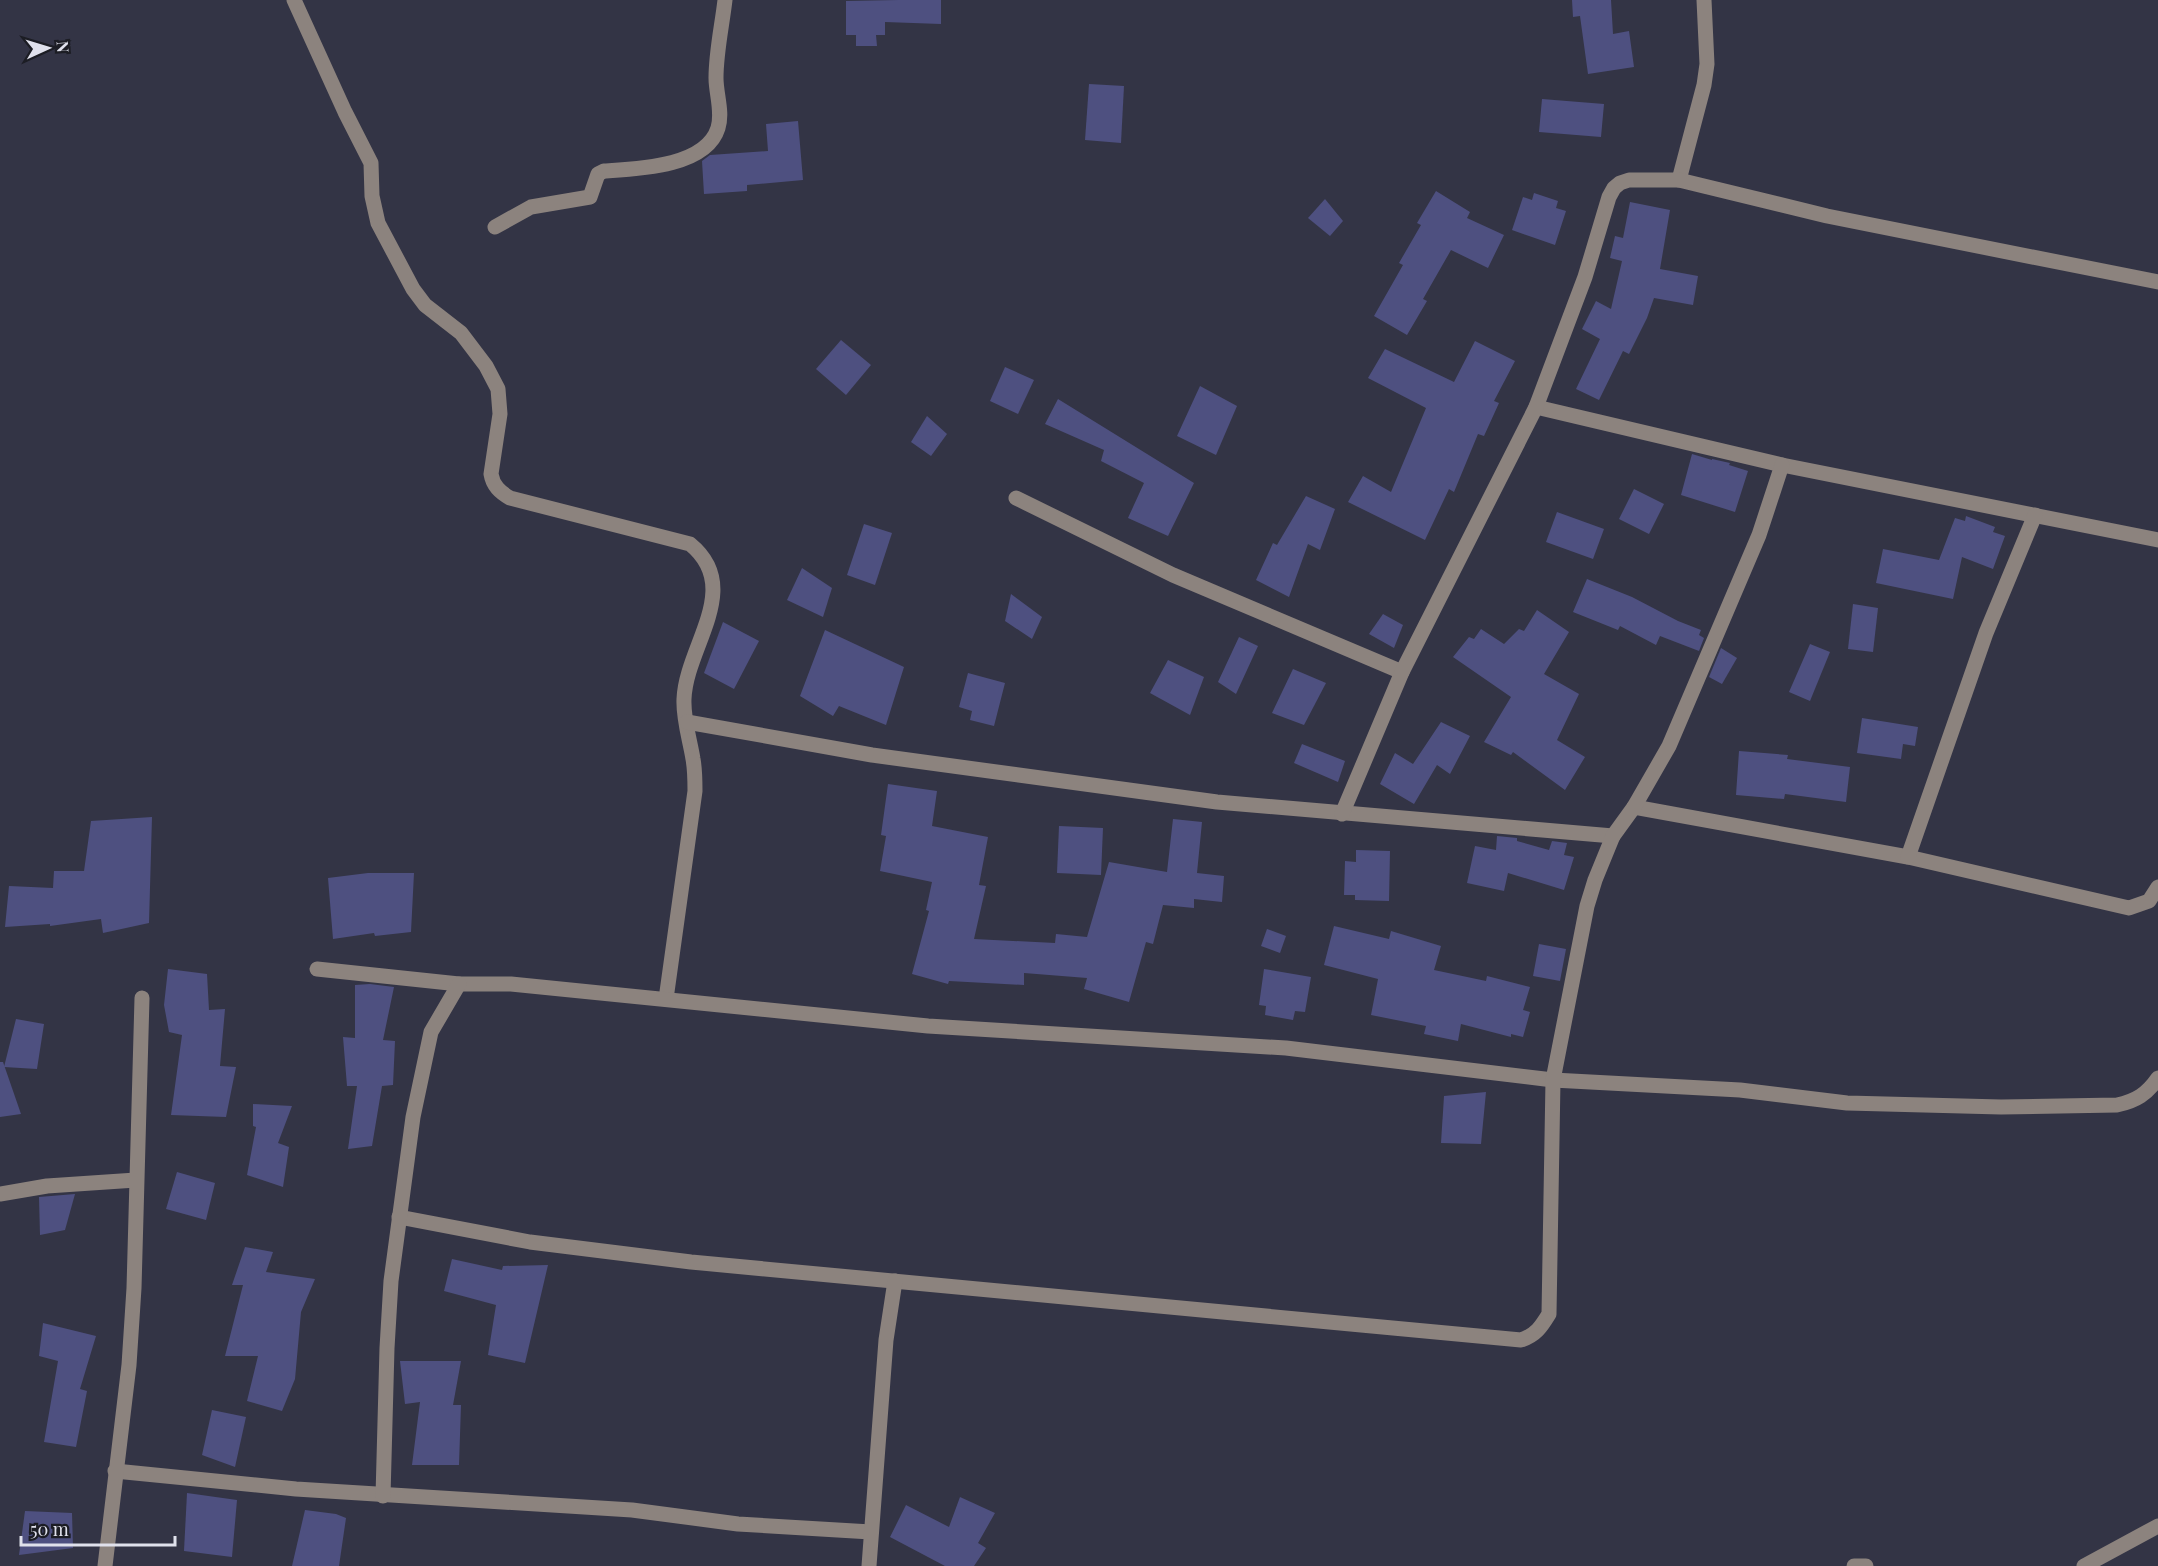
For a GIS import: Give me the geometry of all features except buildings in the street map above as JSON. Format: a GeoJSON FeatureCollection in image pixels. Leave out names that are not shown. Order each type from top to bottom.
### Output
{"type":"FeatureCollection","features":[{"type":"Feature","properties":{"kind":"street"},"geometry":{"type":"LineString","coordinates":[[294,0],[371,163],[372,196],[378,223],[412,289],[425,305],[461,333],[486,366],[498,389],[500,414],[491,474],[492,481],[500,492],[510,498],[690,544],[708,563],[713,580],[713,602],[687,678],[684,700],[694,763],[695,791],[666,999]]}},
{"type":"Feature","properties":{"kind":"street"},"geometry":{"type":"LineString","coordinates":[[495,227],[531,207],[590,197],[598,174],[604,171],[644,168],[677,162],[704,147],[713,138],[719,126],[717,63],[725,0]]}},
{"type":"Feature","properties":{"kind":"street"},"geometry":{"type":"LineString","coordinates":[[1679,180],[1704,85],[1707,64],[1704,0]]}},
{"type":"Feature","properties":{"kind":"street"},"geometry":{"type":"LineString","coordinates":[[1342,814],[1402,672],[1536,407],[1585,277],[1609,197],[1620,183],[1629,180],[1679,180],[1827,216],[2158,282]]}},
{"type":"Feature","properties":{"kind":"street"},"geometry":{"type":"LineString","coordinates":[[1536,407],[1782,465],[2158,540]]}},
{"type":"Feature","properties":{"kind":"street"},"geometry":{"type":"LineString","coordinates":[[399,1216],[530,1242],[691,1262],[1521,1340],[1530,1337],[1539,1330],[1549,1314],[1553,1080],[1587,906],[1613,836],[1634,807],[1669,746],[1759,535],[1782,465]]}},
{"type":"Feature","properties":{"kind":"street"},"geometry":{"type":"LineString","coordinates":[[1016,498],[1173,575],[1402,672]]}},
{"type":"Feature","properties":{"kind":"street"},"geometry":{"type":"LineString","coordinates":[[1908,857],[1986,633],[2035,515]]}},
{"type":"Feature","properties":{"kind":"street"},"geometry":{"type":"LineString","coordinates":[[687,722],[872,755],[1217,802],[1613,836]]}},
{"type":"Feature","properties":{"kind":"street"},"geometry":{"type":"LineString","coordinates":[[1634,807],[1908,857],[2129,908],[2149,901],[2158,887]]}},
{"type":"Feature","properties":{"kind":"street"},"geometry":{"type":"LineString","coordinates":[[317,969],[459,984],[511,984],[928,1026],[1286,1048],[1553,1080],[1740,1090],[1847,1103],[2001,1107],[2117,1105],[2135,1101],[2149,1091],[2158,1078]]}},
{"type":"Feature","properties":{"kind":"street"},"geometry":{"type":"LineString","coordinates":[[383,1496],[391,1281],[413,1117],[431,1032],[459,984]]}},
{"type":"Feature","properties":{"kind":"street"},"geometry":{"type":"LineString","coordinates":[[105,1566],[129,1365],[134,1299],[142,998]]}},
{"type":"Feature","properties":{"kind":"street"},"geometry":{"type":"LineString","coordinates":[[0,1194],[47,1186],[136,1180]]}},
{"type":"Feature","properties":{"kind":"street"},"geometry":{"type":"LineString","coordinates":[[869,1566],[886,1340],[895,1281]]}},
{"type":"Feature","properties":{"kind":"street"},"geometry":{"type":"LineString","coordinates":[[115,1471],[296,1489],[632,1510],[738,1524],[871,1532]]}},
{"type":"Feature","properties":{"kind":"street"},"geometry":{"type":"LineString","coordinates":[[2084,1566],[2158,1526]]}},
{"type":"Feature","properties":{"kind":"street"},"geometry":{"type":"LineString","coordinates":[[1854,1566],[1866,1566]]}}]}
